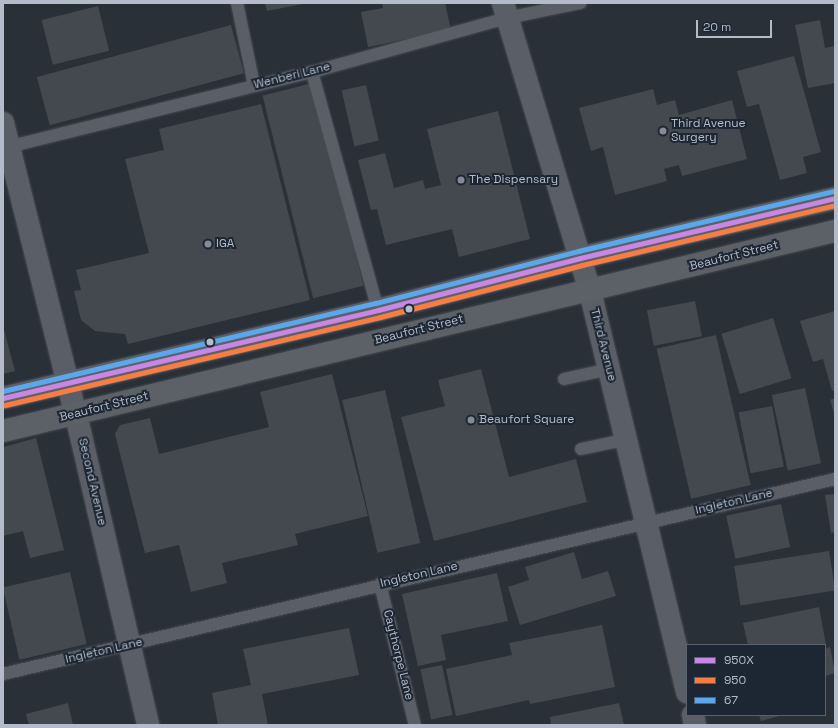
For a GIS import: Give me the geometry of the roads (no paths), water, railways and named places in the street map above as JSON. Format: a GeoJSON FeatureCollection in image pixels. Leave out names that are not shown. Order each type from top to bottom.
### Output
{"type":"FeatureCollection","features":[{"type":"Feature","properties":{"kind":"main road"},"geometry":{"type":"LineString","coordinates":[[3,398],[378,310],[580,258],[835,198]]}},
{"type":"Feature","properties":{"kind":"main road","name":"Beaufort Street"},"geometry":{"type":"LineString","coordinates":[[3,431],[835,231]]}},
{"type":"Feature","properties":{"kind":"street","name":"Third Avenue"},"geometry":{"type":"LineString","coordinates":[[505,11],[590,291],[628,439],[686,688]]}},
{"type":"Feature","properties":{"kind":"street","name":"Second Avenue"},"geometry":{"type":"LineString","coordinates":[[3,123],[6,148],[69,383],[148,725]]}},
{"type":"Feature","properties":{"kind":"lane"},"geometry":{"type":"LineString","coordinates":[[237,3],[254,85]]}},
{"type":"Feature","properties":{"kind":"lane","name":"Wenberi Lane"},"geometry":{"type":"LineString","coordinates":[[6,148],[254,85],[312,72],[505,11],[580,3]]}},
{"type":"Feature","properties":{"kind":"lane"},"geometry":{"type":"LineString","coordinates":[[312,72],[378,310]]}},
{"type":"Feature","properties":{"kind":"lane"},"geometry":{"type":"LineString","coordinates":[[564,379],[609,369]]}},
{"type":"Feature","properties":{"kind":"lane"},"geometry":{"type":"LineString","coordinates":[[581,449],[628,439]]}},
{"type":"Feature","properties":{"kind":"lane","name":"Ingleton Lane"},"geometry":{"type":"LineString","coordinates":[[3,674],[380,584],[835,479]]}},
{"type":"Feature","properties":{"kind":"lane","name":"Caythorpe Lane"},"geometry":{"type":"LineString","coordinates":[[380,584],[415,725]]}},
{"type":"Feature","properties":{"kind":"place","name":"Third Avenue Surgery"},"geometry":{"type":"Point","coordinates":[663,131]}},
{"type":"Feature","properties":{"kind":"place","name":"The Dispensary"},"geometry":{"type":"Point","coordinates":[461,180]}},
{"type":"Feature","properties":{"kind":"place","name":"IGA"},"geometry":{"type":"Point","coordinates":[208,244]}},
{"type":"Feature","properties":{"kind":"place","name":"Beaufort Square"},"geometry":{"type":"Point","coordinates":[471,420]}}]}
